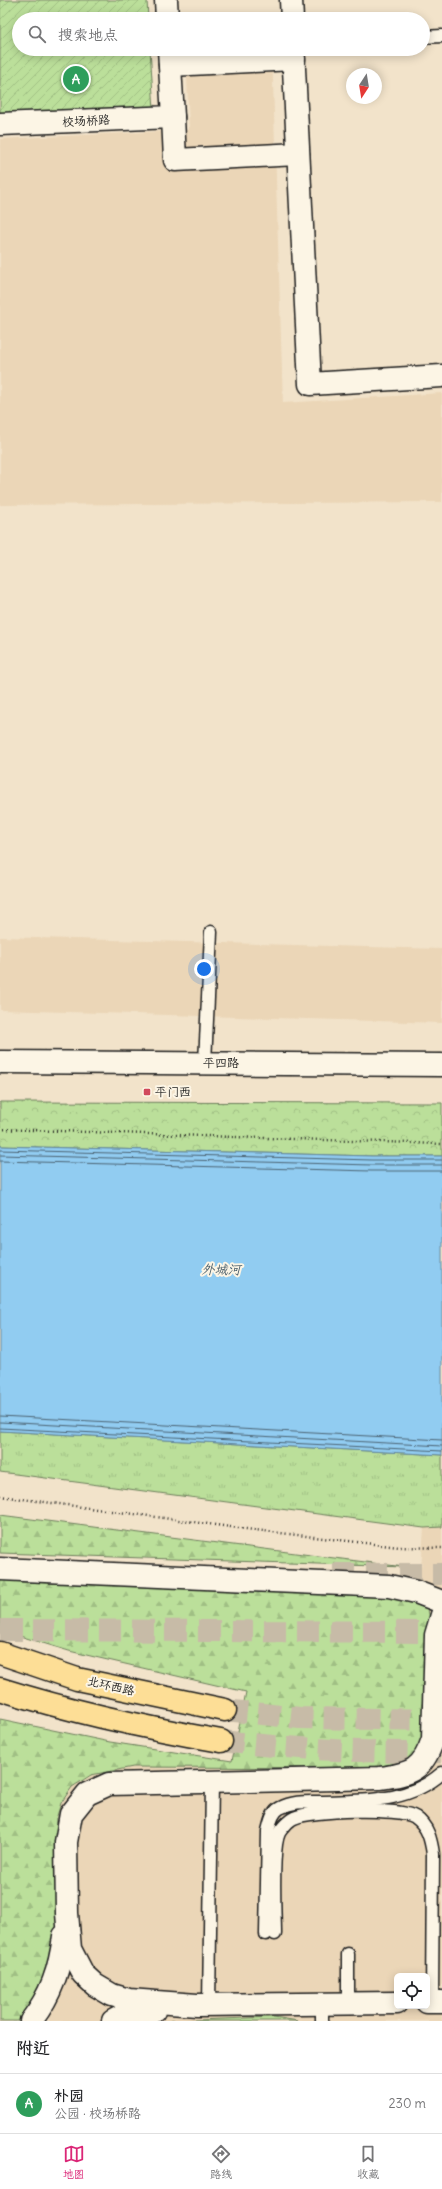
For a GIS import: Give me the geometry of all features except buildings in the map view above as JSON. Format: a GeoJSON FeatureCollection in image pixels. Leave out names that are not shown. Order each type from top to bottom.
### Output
{"type":"FeatureCollection","features":[{"type":"Feature","properties":{"kind":"main road","name":"北环西路"},"geometry":{"type":"LineString","coordinates":[[0,1653],[77,1678],[225,1710]]}},
{"type":"Feature","properties":{"kind":"main road"},"geometry":{"type":"LineString","coordinates":[[0,1689],[70,1710],[159,1731],[221,1741]]}},
{"type":"Feature","properties":{"kind":"street"},"geometry":{"type":"LineString","coordinates":[[166,0],[167,12]]}},
{"type":"Feature","properties":{"kind":"street"},"geometry":{"type":"LineString","coordinates":[[291,0],[292,12]]}},
{"type":"Feature","properties":{"kind":"street"},"geometry":{"type":"LineString","coordinates":[[211,56],[169,57],[175,160],[298,154]]}},
{"type":"Feature","properties":{"kind":"street"},"geometry":{"type":"LineString","coordinates":[[294,56],[310,384],[442,376]]}},
{"type":"Feature","properties":{"kind":"street","name":"校场桥路"},"geometry":{"type":"LineString","coordinates":[[0,124],[173,116]]}},
{"type":"Feature","properties":{"kind":"street","name":"平四路"},"geometry":{"type":"LineString","coordinates":[[0,1062],[442,1065]]}},
{"type":"Feature","properties":{"kind":"street"},"geometry":{"type":"LineString","coordinates":[[0,1569],[390,1586],[416,1592],[442,1602]]}},
{"type":"Feature","properties":{"kind":"street"},"geometry":{"type":"LineString","coordinates":[[394,2003],[348,2003],[322,2012],[129,2000],[112,1995],[95,1985],[83,1974],[70,1949],[67,1913],[66,1842],[71,1814],[87,1794],[109,1784],[380,1778],[411,1772],[421,1764],[429,1752],[433,1739],[440,1628]]}},
{"type":"Feature","properties":{"kind":"street"},"geometry":{"type":"LineString","coordinates":[[31,2021],[44,2002],[57,1977],[61,1962],[67,1913]]}},
{"type":"Feature","properties":{"kind":"street"},"geometry":{"type":"LineString","coordinates":[[113,2021],[124,2015],[203,2005]]}},
{"type":"Feature","properties":{"kind":"lane"},"geometry":{"type":"LineString","coordinates":[[430,37],[442,36]]}},
{"type":"Feature","properties":{"kind":"lane"},"geometry":{"type":"LineString","coordinates":[[205,1063],[211,932]]}},
{"type":"Feature","properties":{"kind":"lane"},"geometry":{"type":"LineString","coordinates":[[437,2001],[431,1838],[424,1826],[414,1817],[392,1811],[362,1811],[293,1818],[279,1833],[275,1852],[270,1934],[268,1831],[272,1817],[279,1808],[293,1803],[373,1800],[409,1794],[430,1783],[442,1773]]}},
{"type":"Feature","properties":{"kind":"lane"},"geometry":{"type":"LineString","coordinates":[[203,2005],[212,1782]]}},
{"type":"Feature","properties":{"kind":"lane"},"geometry":{"type":"LineString","coordinates":[[348,1954],[348,2003]]}},
{"type":"Feature","properties":{"kind":"path"},"geometry":{"type":"LineString","coordinates":[[0,1129],[442,1144]]}},
{"type":"Feature","properties":{"kind":"path"},"geometry":{"type":"LineString","coordinates":[[0,1496],[330,1539],[399,1547],[442,1548]]}},
{"type":"Feature","properties":{"kind":"shaded area"},"geometry":{"type":"Polygon","coordinates":[[[186,56],[272,56],[283,403],[442,393],[442,502],[0,505],[0,139],[189,130],[186,56]]]}},
{"type":"Feature","properties":{"kind":"shaded area"},"geometry":{"type":"Polygon","coordinates":[[[0,937],[442,949],[442,1023],[0,1010],[0,937]]]}},
{"type":"Feature","properties":{"kind":"shaded area"},"geometry":{"type":"Polygon","coordinates":[[[442,1527],[442,2021],[298,2021],[274,2017],[170,2021],[49,2021],[56,1943],[57,1816],[61,1803],[72,1787],[91,1775],[133,1767],[373,1768],[407,1760],[424,1528],[442,1527]]]}},
{"type":"Feature","properties":{"kind":"green space"},"geometry":{"type":"Polygon","coordinates":[[[0,0],[147,0],[148,12],[12,12],[12,56],[150,56],[154,110],[0,117],[0,0]]]}},
{"type":"Feature","properties":{"kind":"green space"},"geometry":{"type":"Polygon","coordinates":[[[0,1102],[442,1103],[442,1156],[372,1156],[0,1146],[0,1102]]]}},
{"type":"Feature","properties":{"kind":"green space"},"geometry":{"type":"Polygon","coordinates":[[[0,1431],[442,1455],[442,1527],[424,1528],[0,1472],[0,1431]]]}},
{"type":"Feature","properties":{"kind":"green space"},"geometry":{"type":"Polygon","coordinates":[[[0,1515],[404,1567],[0,1553],[0,1515]]]}},
{"type":"Feature","properties":{"kind":"green space"},"geometry":{"type":"Polygon","coordinates":[[[0,1579],[23,1582],[371,1594],[420,1603],[428,1610],[431,1622],[427,1728],[419,1748],[407,1760],[373,1768],[133,1767],[91,1775],[72,1787],[61,1803],[57,1816],[59,1910],[56,1948],[52,1966],[38,1995],[20,2021],[0,2021],[0,1719],[110,1742],[232,1761],[246,1692],[69,1651],[0,1630],[0,1579]]]}},
{"type":"Feature","properties":{"kind":"green space"},"geometry":{"type":"Polygon","coordinates":[[[274,2017],[298,2021],[170,2021],[274,2017]]]}},
{"type":"Feature","properties":{"kind":"water","name":"外城河"},"geometry":{"type":"Polygon","coordinates":[[[0,1146],[372,1156],[442,1156],[442,1455],[0,1431],[0,1146]]]}},
{"type":"Feature","properties":{"kind":"tunnel"},"geometry":{"type":"LineString","coordinates":[[333,1574],[442,1574]]}},
{"type":"Feature","properties":{"kind":"tunnel"},"geometry":{"type":"LineString","coordinates":[[0,1630],[442,1632]]}},
{"type":"Feature","properties":{"kind":"tunnel"},"geometry":{"type":"LineString","coordinates":[[225,1710],[300,1718],[442,1720]]}},
{"type":"Feature","properties":{"kind":"tunnel"},"geometry":{"type":"LineString","coordinates":[[221,1741],[332,1750],[442,1752]]}},
{"type":"Feature","properties":{"kind":"place","name":"朴园"},"geometry":{"type":"Point","coordinates":[76,79]}},
{"type":"Feature","properties":{"kind":"place","name":"平门西"},"geometry":{"type":"Point","coordinates":[147,1092]}}]}
